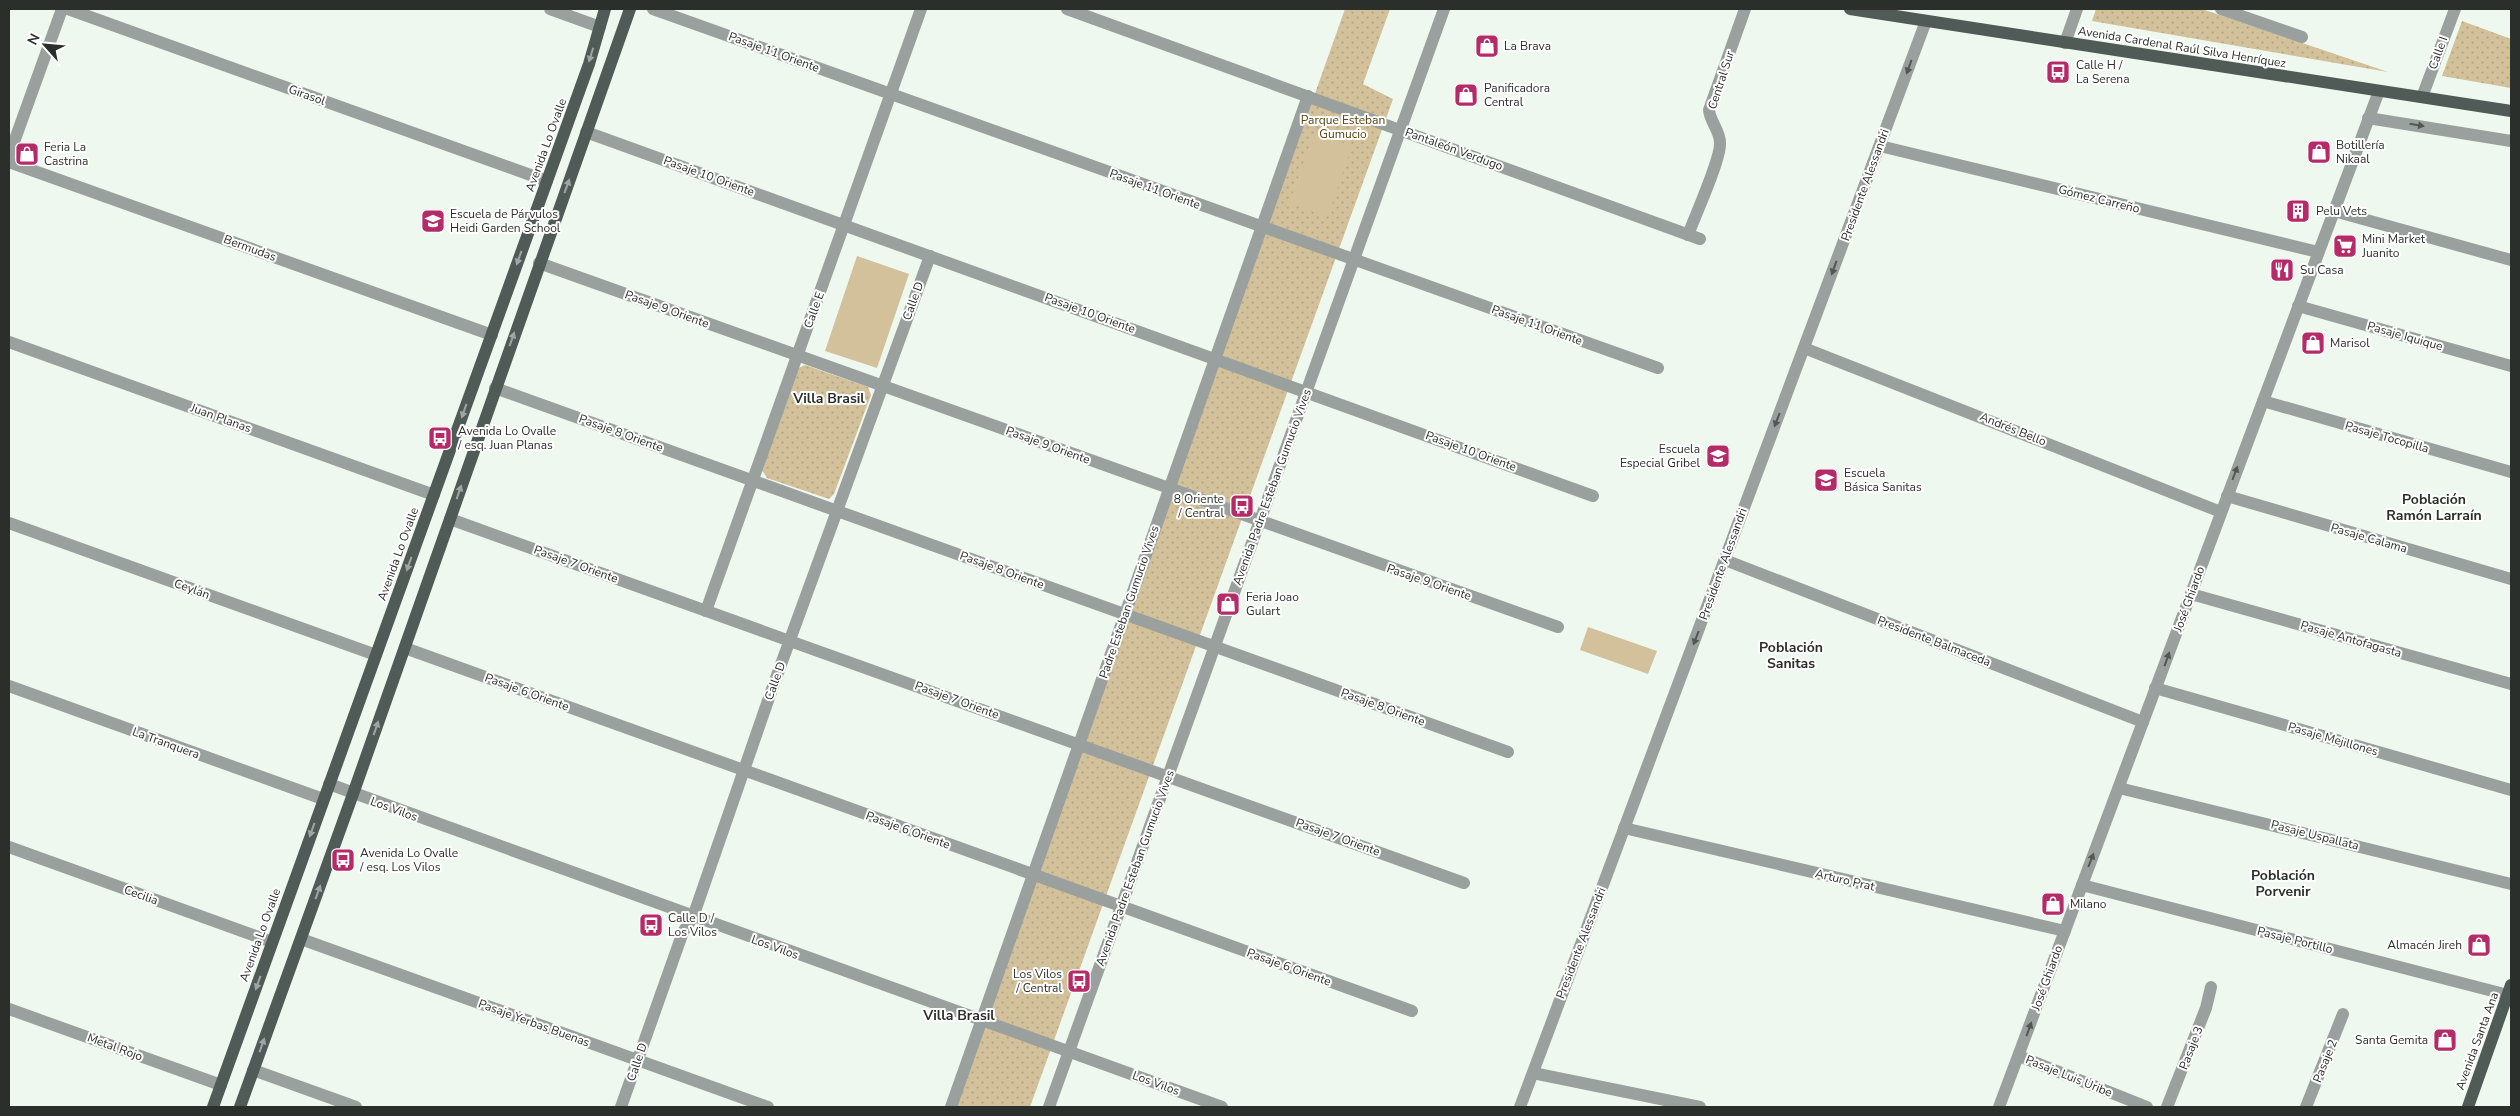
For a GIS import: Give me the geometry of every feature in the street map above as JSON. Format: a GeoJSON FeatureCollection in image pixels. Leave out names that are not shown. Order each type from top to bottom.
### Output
{"type":"FeatureCollection","features":[{"type":"Feature","properties":{"kind":"main road","name":"Avenida Lo Ovalle"},"geometry":{"type":"LineString","coordinates":[[213,1107],[547,182],[605,9]]}},
{"type":"Feature","properties":{"kind":"main road"},"geometry":{"type":"LineString","coordinates":[[240,1107],[405,648],[630,9]]}},
{"type":"Feature","properties":{"kind":"main road","name":"Avenida Cardenal Raúl Silva Henríquez"},"geometry":{"type":"LineString","coordinates":[[1850,9],[2511,111]]}},
{"type":"Feature","properties":{"kind":"main road","name":"Avenida Santa Ana"},"geometry":{"type":"LineString","coordinates":[[2468,1107],[2510,990]]}},
{"type":"Feature","properties":{"kind":"street"},"geometry":{"type":"LineString","coordinates":[[9,156],[62,9]]}},
{"type":"Feature","properties":{"kind":"street","name":"Girasol"},"geometry":{"type":"LineString","coordinates":[[68,9],[547,182]]}},
{"type":"Feature","properties":{"kind":"street"},"geometry":{"type":"LineString","coordinates":[[550,9],[600,27]]}},
{"type":"Feature","properties":{"kind":"street","name":"Pasaje 11 Oriente"},"geometry":{"type":"LineString","coordinates":[[653,9],[1658,368]]}},
{"type":"Feature","properties":{"kind":"street","name":"Calle E"},"geometry":{"type":"LineString","coordinates":[[706,611],[921,9]]}},
{"type":"Feature","properties":{"kind":"street","name":"Pantaleón Verdugo"},"geometry":{"type":"LineString","coordinates":[[1067,9],[1694,237]]}},
{"type":"Feature","properties":{"kind":"street","name":"Avenida Padre Esteban Gumucio Vives"},"geometry":{"type":"LineString","coordinates":[[1048,1107],[1444,9]]}},
{"type":"Feature","properties":{"kind":"street","name":"Central Sur"},"geometry":{"type":"LineString","coordinates":[[1694,237],[1720,151],[1719,136],[1712,124],[1710,110],[1745,9]]}},
{"type":"Feature","properties":{"kind":"street"},"geometry":{"type":"LineString","coordinates":[[2065,43],[2077,9]]}},
{"type":"Feature","properties":{"kind":"street"},"geometry":{"type":"LineString","coordinates":[[2221,9],[2302,37]]}},
{"type":"Feature","properties":{"kind":"street","name":"Calle I"},"geometry":{"type":"LineString","coordinates":[[2422,97],[2455,9]]}},
{"type":"Feature","properties":{"kind":"street","name":"Presidente Alessandri"},"geometry":{"type":"LineString","coordinates":[[1520,1107],[1926,21]]}},
{"type":"Feature","properties":{"kind":"street","name":"José Ghiardo"},"geometry":{"type":"LineString","coordinates":[[2000,1107],[2226,496],[2379,91]]}},
{"type":"Feature","properties":{"kind":"street","name":"Padre Esteban Gumucio Vives"},"geometry":{"type":"LineString","coordinates":[[951,1107],[1308,96]]}},
{"type":"Feature","properties":{"kind":"street"},"geometry":{"type":"LineString","coordinates":[[2368,118],[2511,141]]}},
{"type":"Feature","properties":{"kind":"street","name":"Pasaje 10 Oriente"},"geometry":{"type":"LineString","coordinates":[[586,132],[1593,496]]}},
{"type":"Feature","properties":{"kind":"street","name":"Gómez Carreño"},"geometry":{"type":"LineString","coordinates":[[1880,146],[2318,252]]}},
{"type":"Feature","properties":{"kind":"street","name":"Bermudas"},"geometry":{"type":"LineString","coordinates":[[9,162],[492,335]]}},
{"type":"Feature","properties":{"kind":"street"},"geometry":{"type":"LineString","coordinates":[[2334,211],[2511,260]]}},
{"type":"Feature","properties":{"kind":"street","name":"Calle D"},"geometry":{"type":"LineString","coordinates":[[621,1107],[683,932],[693,917],[790,641],[930,256]]}},
{"type":"Feature","properties":{"kind":"street","name":"Pasaje 9 Oriente"},"geometry":{"type":"LineString","coordinates":[[539,263],[1259,522],[1558,627]]}},
{"type":"Feature","properties":{"kind":"street","name":"Pasaje Iquique"},"geometry":{"type":"LineString","coordinates":[[2298,306],[2511,366]]}},
{"type":"Feature","properties":{"kind":"street","name":"Juan Planas"},"geometry":{"type":"LineString","coordinates":[[9,342],[434,495]]}},
{"type":"Feature","properties":{"kind":"street","name":"Andrés Bello"},"geometry":{"type":"LineString","coordinates":[[1804,348],[2221,512]]}},
{"type":"Feature","properties":{"kind":"street","name":"Pasaje 8 Oriente"},"geometry":{"type":"LineString","coordinates":[[495,388],[1508,752]]}},
{"type":"Feature","properties":{"kind":"street","name":"Pasaje Tocopilla"},"geometry":{"type":"LineString","coordinates":[[2263,401],[2511,472]]}},
{"type":"Feature","properties":{"kind":"street","name":"Pasaje Calama"},"geometry":{"type":"LineString","coordinates":[[2226,496],[2511,579]]}},
{"type":"Feature","properties":{"kind":"street","name":"Pasaje 7 Oriente"},"geometry":{"type":"LineString","coordinates":[[450,520],[1464,883]]}},
{"type":"Feature","properties":{"kind":"street","name":"Ceylán"},"geometry":{"type":"LineString","coordinates":[[9,523],[376,655]]}},
{"type":"Feature","properties":{"kind":"street","name":"Presidente Balmaceda"},"geometry":{"type":"LineString","coordinates":[[1725,560],[2143,722]]}},
{"type":"Feature","properties":{"kind":"street","name":"Pasaje Antofagasta"},"geometry":{"type":"LineString","coordinates":[[2191,594],[2511,684]]}},
{"type":"Feature","properties":{"kind":"street","name":"Pasaje 6 Oriente"},"geometry":{"type":"LineString","coordinates":[[405,648],[1033,876],[1412,1011]]}},
{"type":"Feature","properties":{"kind":"street","name":"La Tranquera"},"geometry":{"type":"LineString","coordinates":[[9,686],[323,799]]}},
{"type":"Feature","properties":{"kind":"street","name":"Pasaje Mejillones"},"geometry":{"type":"LineString","coordinates":[[2155,688],[2511,790]]}},
{"type":"Feature","properties":{"kind":"street","name":"Los Vilos"},"geometry":{"type":"LineString","coordinates":[[329,784],[1222,1107]]}},
{"type":"Feature","properties":{"kind":"street","name":"Pasaje Uspallata"},"geometry":{"type":"LineString","coordinates":[[2119,788],[2511,884]]}},
{"type":"Feature","properties":{"kind":"street","name":"Arturo Prat"},"geometry":{"type":"LineString","coordinates":[[1624,828],[2065,931]]}},
{"type":"Feature","properties":{"kind":"street","name":"Cecilia"},"geometry":{"type":"LineString","coordinates":[[9,847],[272,942]]}},
{"type":"Feature","properties":{"kind":"street","name":"Pasaje Portillo"},"geometry":{"type":"LineString","coordinates":[[2082,885],[2510,990]]}},
{"type":"Feature","properties":{"kind":"street","name":"Pasaje Yerbas Buenas"},"geometry":{"type":"LineString","coordinates":[[301,939],[768,1107]]}},
{"type":"Feature","properties":{"kind":"street","name":"Pasaje 3"},"geometry":{"type":"LineString","coordinates":[[2167,1107],[2206,1008],[2210,987]]}},
{"type":"Feature","properties":{"kind":"street","name":"Metal Rojo"},"geometry":{"type":"LineString","coordinates":[[9,1009],[221,1085]]}},
{"type":"Feature","properties":{"kind":"street","name":"Pasaje 2"},"geometry":{"type":"LineString","coordinates":[[2306,1107],[2343,1014]]}},
{"type":"Feature","properties":{"kind":"street","name":"Pasaje Luis Uribe"},"geometry":{"type":"LineString","coordinates":[[2018,1056],[2147,1107]]}},
{"type":"Feature","properties":{"kind":"street"},"geometry":{"type":"LineString","coordinates":[[253,1070],[356,1107]]}},
{"type":"Feature","properties":{"kind":"street"},"geometry":{"type":"LineString","coordinates":[[1533,1073],[1700,1107]]}},
{"type":"Feature","properties":{"kind":"green space","name":"Parque Esteban Gumucio"},"geometry":{"type":"Polygon","coordinates":[[[1345,9],[1390,9],[1363,84],[1393,99],[1030,1107],[955,1107],[1345,9]]]}},
{"type":"Feature","properties":{"kind":"green space"},"geometry":{"type":"Polygon","coordinates":[[[2096,9],[2202,9],[2388,72],[2092,21],[2096,9]]]}},
{"type":"Feature","properties":{"kind":"green space"},"geometry":{"type":"Polygon","coordinates":[[[2462,21],[2511,39],[2511,88],[2442,76],[2462,21]]]}},
{"type":"Feature","properties":{"kind":"green space"},"geometry":{"type":"Polygon","coordinates":[[[1314,133],[1352,146],[1328,216],[1289,203],[1314,133]]]}},
{"type":"Feature","properties":{"kind":"green space"},"geometry":{"type":"Polygon","coordinates":[[[857,256],[909,274],[877,368],[825,351],[857,256]]]}},
{"type":"Feature","properties":{"kind":"green space"},"geometry":{"type":"Polygon","coordinates":[[[805,365],[868,387],[871,395],[834,494],[829,499],[767,478],[762,470],[796,369],[805,365]]]}},
{"type":"Feature","properties":{"kind":"green space"},"geometry":{"type":"Polygon","coordinates":[[[1588,627],[1657,651],[1648,674],[1580,650],[1588,627]]]}},
{"type":"Feature","properties":{"kind":"place","name":"La Brava"},"geometry":{"type":"Point","coordinates":[1487,46]}},
{"type":"Feature","properties":{"kind":"place","name":"Calle H / La Serena"},"geometry":{"type":"Point","coordinates":[2058,72]}},
{"type":"Feature","properties":{"kind":"place","name":"Panificadora Central"},"geometry":{"type":"Point","coordinates":[1466,95]}},
{"type":"Feature","properties":{"kind":"place","name":"Botillería Nikaal"},"geometry":{"type":"Point","coordinates":[2319,152]}},
{"type":"Feature","properties":{"kind":"place","name":"Feria La Castrina"},"geometry":{"type":"Point","coordinates":[27,154]}},
{"type":"Feature","properties":{"kind":"place","name":"Pelu Vets"},"geometry":{"type":"Point","coordinates":[2298,211]}},
{"type":"Feature","properties":{"kind":"place","name":"Escuela de Párvulos Heidi Garden School"},"geometry":{"type":"Point","coordinates":[433,221]}},
{"type":"Feature","properties":{"kind":"place","name":"Mini Market Juanito"},"geometry":{"type":"Point","coordinates":[2345,246]}},
{"type":"Feature","properties":{"kind":"place","name":"Su Casa"},"geometry":{"type":"Point","coordinates":[2282,270]}},
{"type":"Feature","properties":{"kind":"place","name":"Marisol"},"geometry":{"type":"Point","coordinates":[2313,343]}},
{"type":"Feature","properties":{"kind":"place","name":"Avenida Lo Ovalle / esq. Juan Planas"},"geometry":{"type":"Point","coordinates":[440,438]}},
{"type":"Feature","properties":{"kind":"place","name":"Escuela Especial Gribel"},"geometry":{"type":"Point","coordinates":[1718,456]}},
{"type":"Feature","properties":{"kind":"place","name":"Escuela Básica Sanitas"},"geometry":{"type":"Point","coordinates":[1826,480]}},
{"type":"Feature","properties":{"kind":"place","name":"8 Oriente / Central"},"geometry":{"type":"Point","coordinates":[1242,506]}},
{"type":"Feature","properties":{"kind":"place","name":"Feria Joao Gulart"},"geometry":{"type":"Point","coordinates":[1228,604]}},
{"type":"Feature","properties":{"kind":"place","name":"Avenida Lo Ovalle / esq. Los Vilos"},"geometry":{"type":"Point","coordinates":[343,860]}},
{"type":"Feature","properties":{"kind":"place","name":"Milano"},"geometry":{"type":"Point","coordinates":[2053,904]}},
{"type":"Feature","properties":{"kind":"place","name":"Calle D / Los Vilos"},"geometry":{"type":"Point","coordinates":[651,925]}},
{"type":"Feature","properties":{"kind":"place","name":"Almacén Jireh"},"geometry":{"type":"Point","coordinates":[2479,945]}},
{"type":"Feature","properties":{"kind":"place","name":"Los Vilos / Central"},"geometry":{"type":"Point","coordinates":[1079,981]}},
{"type":"Feature","properties":{"kind":"place","name":"Santa Gemita"},"geometry":{"type":"Point","coordinates":[2445,1040]}},
{"type":"Feature","properties":{"kind":"district","name":"Villa Brasil"},"geometry":{"type":"Point","coordinates":[829,398]}},
{"type":"Feature","properties":{"kind":"district","name":"Población Ramón Larraín"},"geometry":{"type":"Point","coordinates":[2434,508]}},
{"type":"Feature","properties":{"kind":"district","name":"Población Sanitas"},"geometry":{"type":"Point","coordinates":[1791,656]}},
{"type":"Feature","properties":{"kind":"district","name":"Población Porvenir"},"geometry":{"type":"Point","coordinates":[2283,884]}},
{"type":"Feature","properties":{"kind":"district","name":"Villa Brasil"},"geometry":{"type":"Point","coordinates":[959,1015]}}]}
